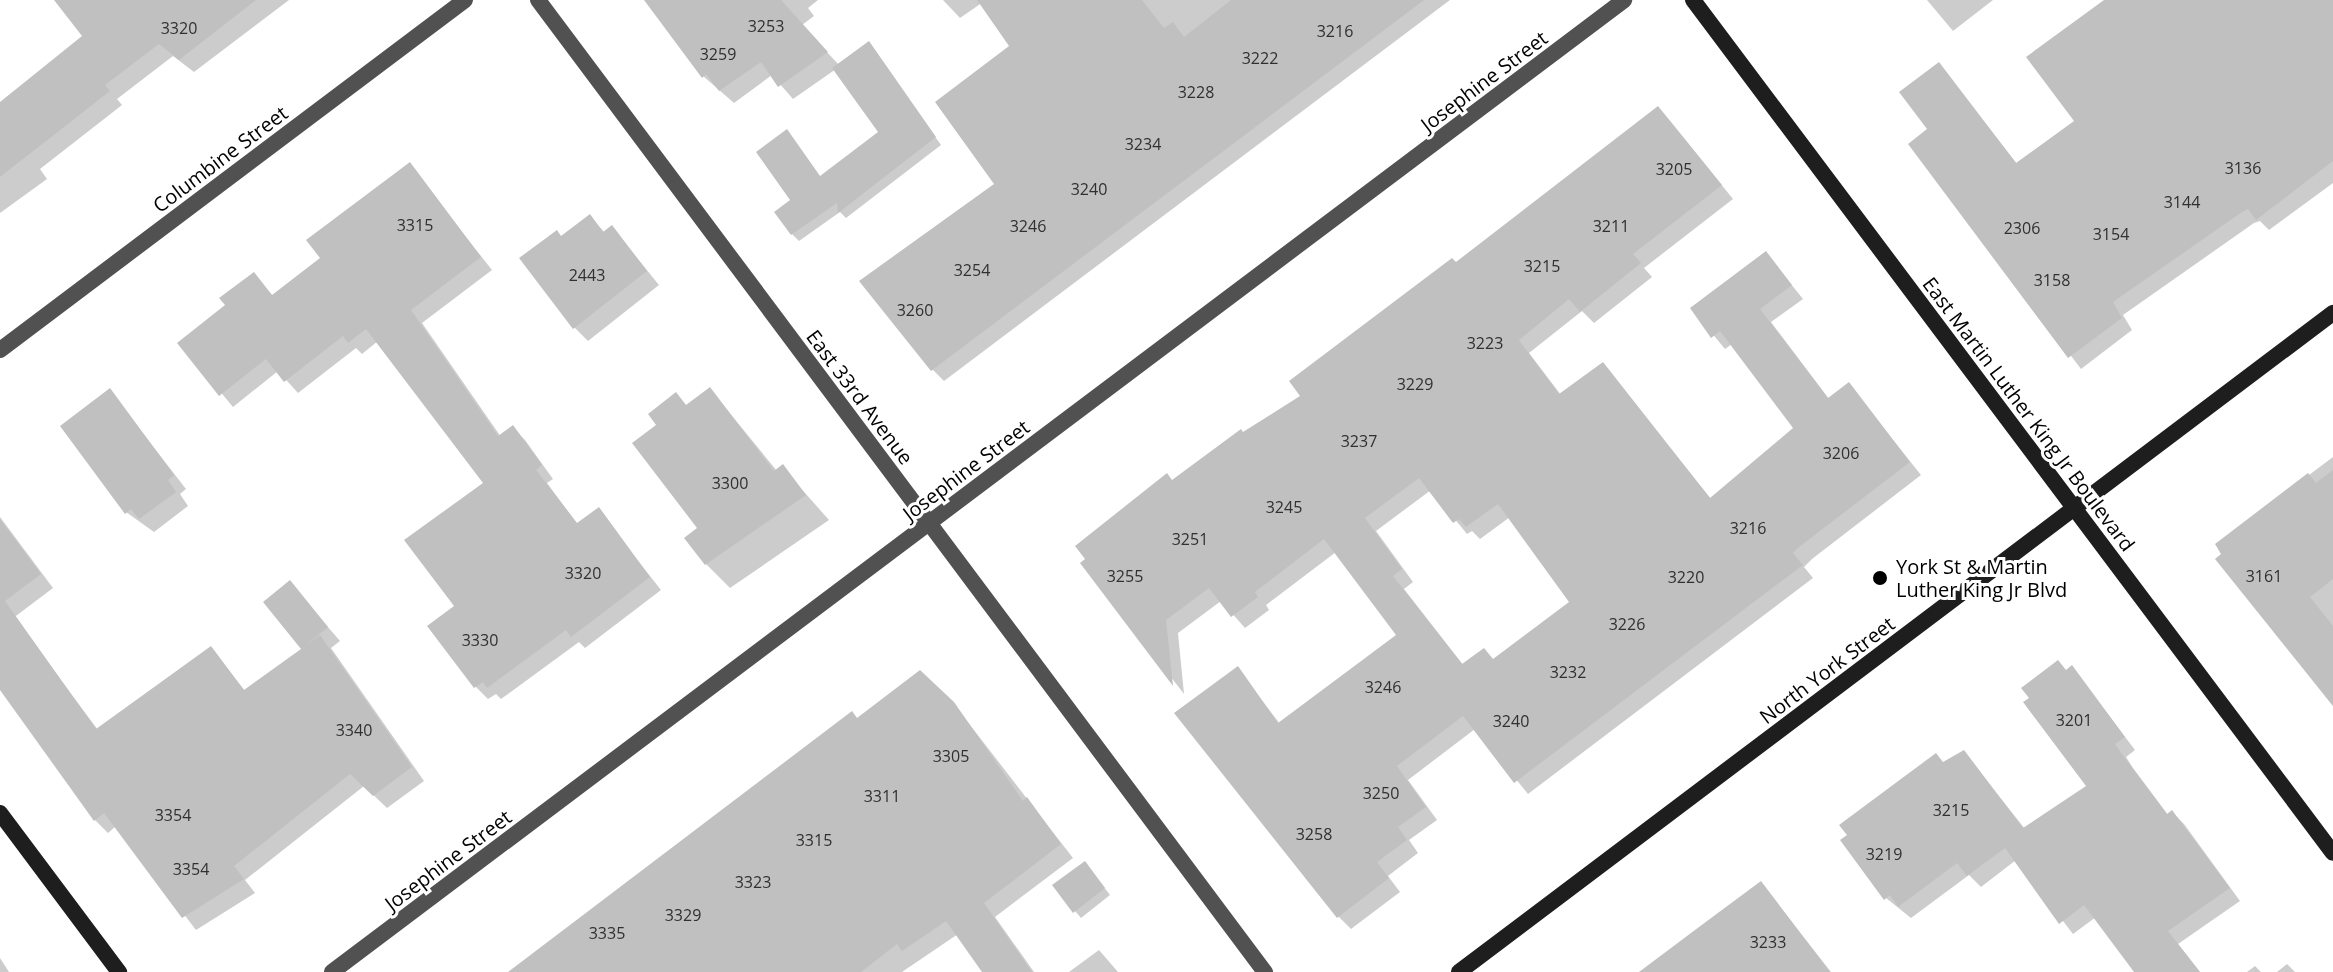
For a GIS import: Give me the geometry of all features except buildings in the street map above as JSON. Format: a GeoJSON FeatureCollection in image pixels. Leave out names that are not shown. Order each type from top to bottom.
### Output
{"type":"FeatureCollection","features":[{"type":"Feature","properties":{"kind":"main road","name":"East Martin Luther King Jr Boulevard"},"geometry":{"type":"LineString","coordinates":[[1693,0],[2333,853]]}},
{"type":"Feature","properties":{"kind":"main road","name":"North York Street"},"geometry":{"type":"LineString","coordinates":[[1459,972],[2333,313]]}},
{"type":"Feature","properties":{"kind":"main road"},"geometry":{"type":"LineString","coordinates":[[0,813],[119,972]]}},
{"type":"Feature","properties":{"kind":"street","name":"Columbine Street"},"geometry":{"type":"LineString","coordinates":[[0,350],[465,0]]}},
{"type":"Feature","properties":{"kind":"street","name":"East 33rd Avenue"},"geometry":{"type":"LineString","coordinates":[[538,0],[1265,972]]}},
{"type":"Feature","properties":{"kind":"street","name":"Josephine Street"},"geometry":{"type":"LineString","coordinates":[[332,972],[1624,0]]}},
{"type":"Feature","properties":{"kind":"place","name":"York St & Martin Luther King Jr Blvd"},"geometry":{"type":"Point","coordinates":[1880,578]}}]}
